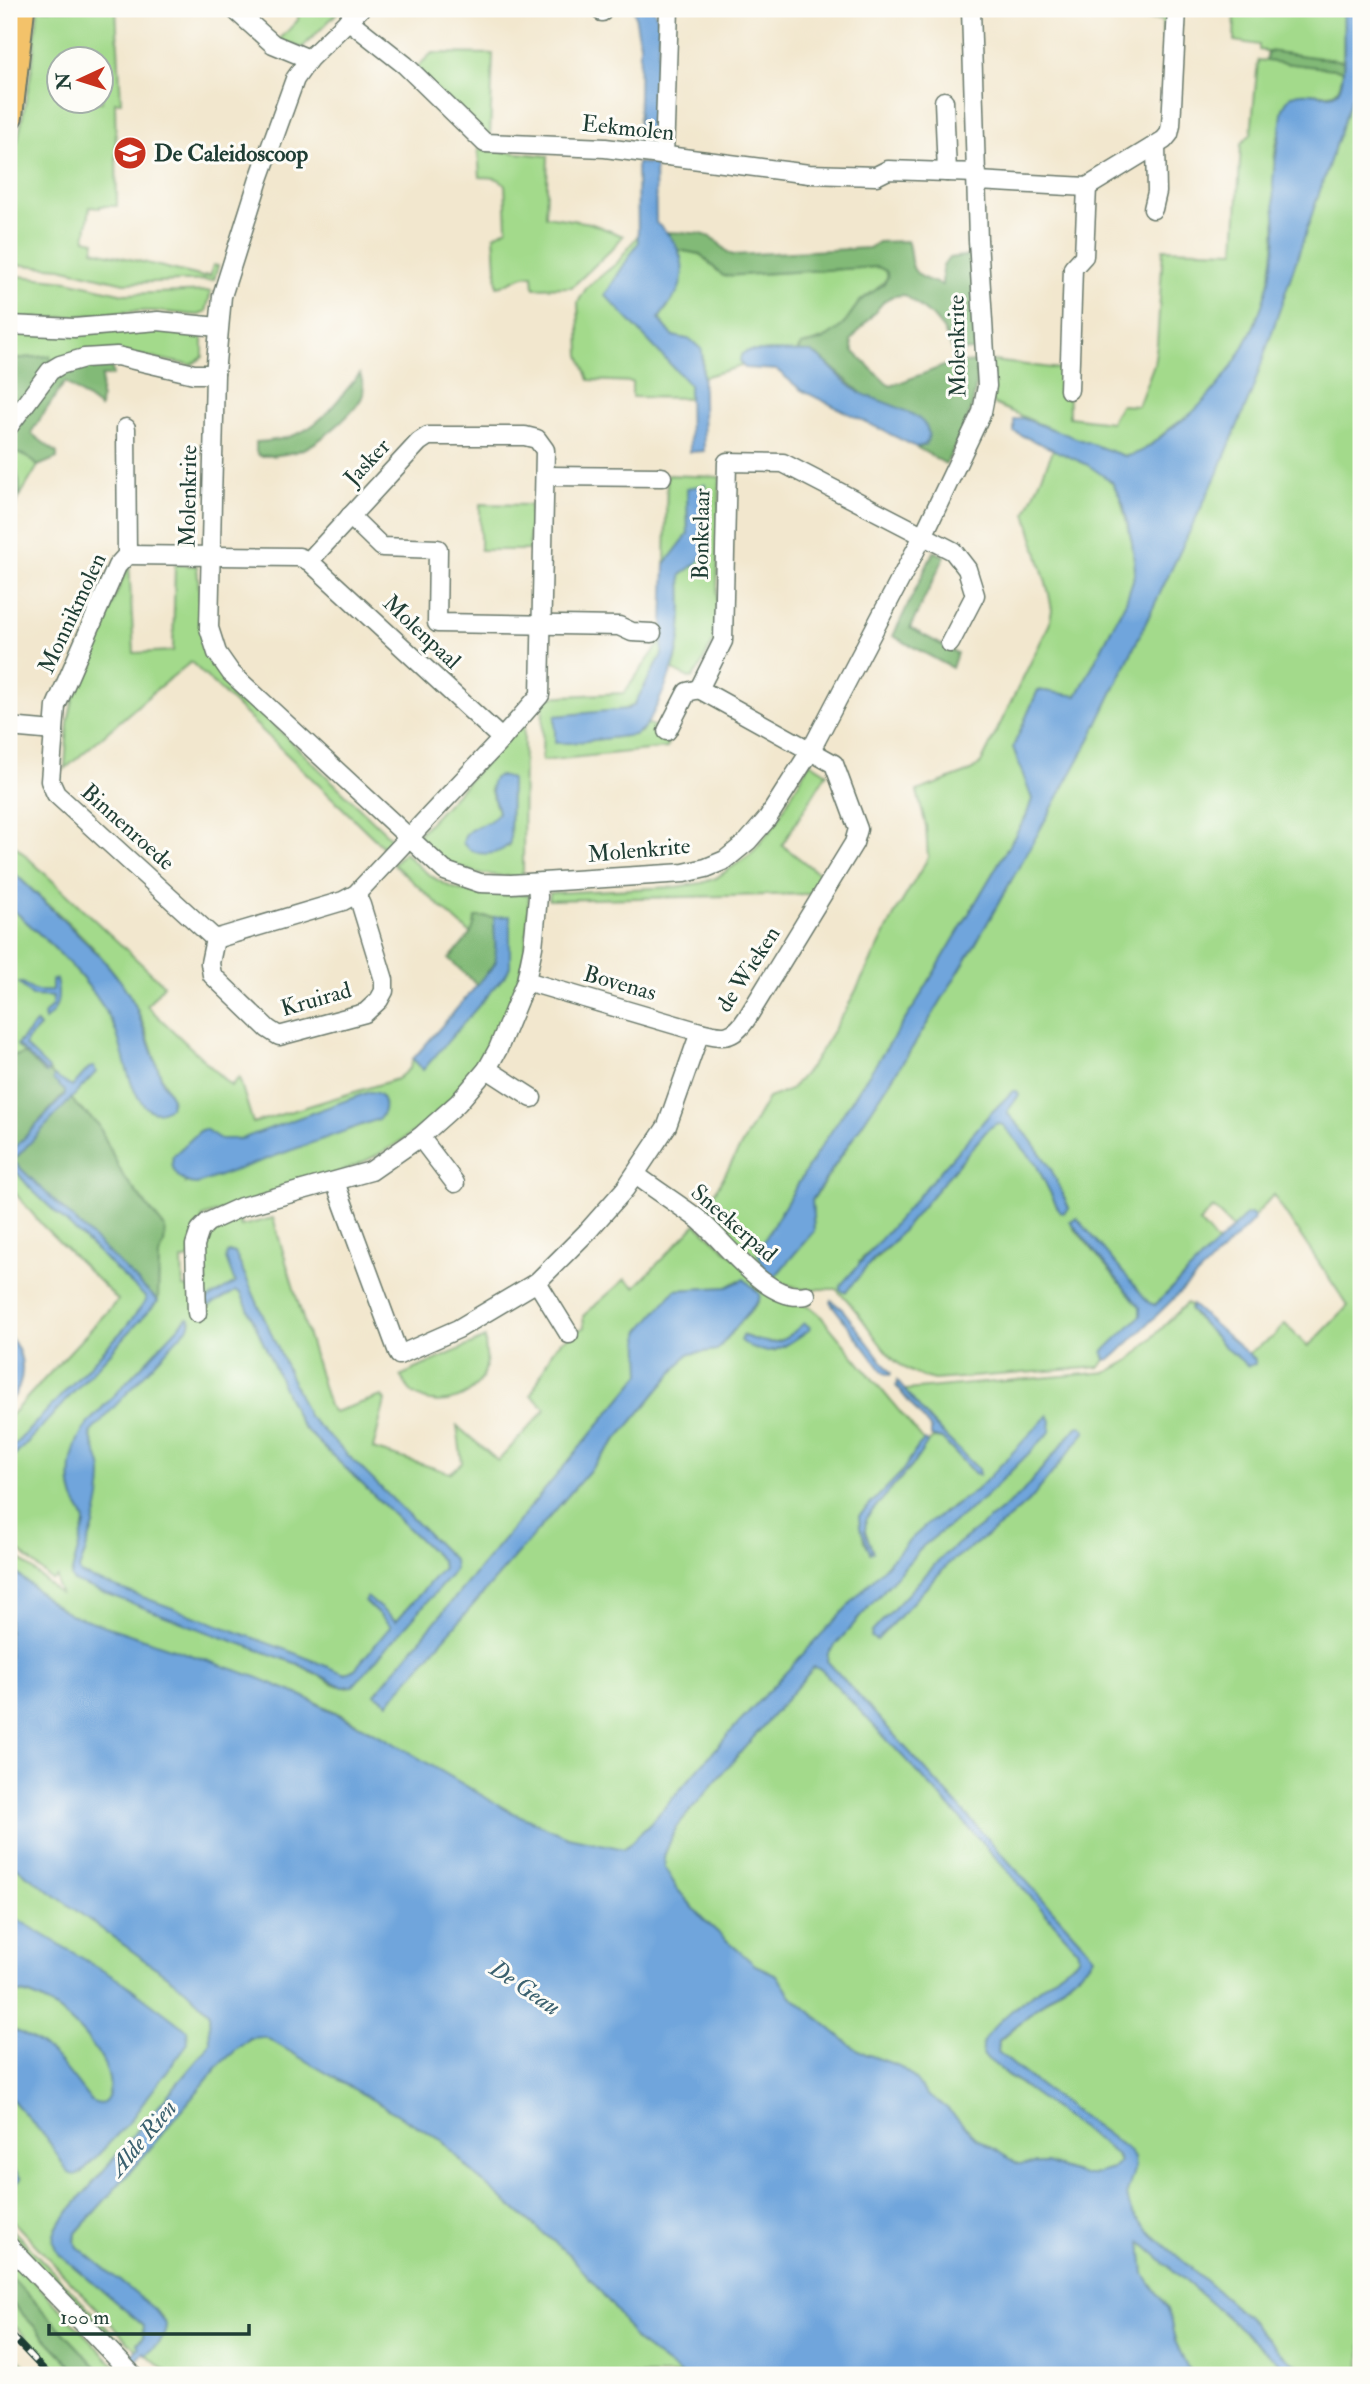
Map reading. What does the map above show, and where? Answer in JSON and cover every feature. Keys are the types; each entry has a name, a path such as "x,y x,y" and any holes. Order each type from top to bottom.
{"highway":[{"path":"9,116 21,9"}],"street":[{"path":"234,9 273,44 309,59"},
{"path":"664,156 669,9"},
{"name":"Molenkrite","path":"354,14 309,59 288,93 226,283 218,327 215,374 209,628 217,653 231,673 445,871 480,883 537,883 684,873 725,860 748,841 767,819 811,750 923,536 982,412 987,386 978,240 971,9"},
{"path":"1069,390 1073,268 1084,256 1087,187 1170,134 1177,9"},
{"name":"Eekmolen","path":"354,14 485,143 605,148 809,174 876,176 888,170 1087,187"},
{"path":"944,102 947,173"},
{"path":"1153,209 1157,192 1156,145"},
{"path":"9,325 74,328 158,321 218,327"},
{"path":"9,426 50,371 84,358 117,356 194,374 215,374"},
{"name":"Monnikmolen","path":"54,731 56,706 117,566 127,555 126,428"},
{"name":"Jasker","path":"309,561 419,442 428,436 512,436 537,439 545,450 540,695 409,839"},
{"name":"Bonkelaar","path":"699,689 723,641 727,462 783,463 923,536"},
{"path":"545,476 662,477"},
{"path":"351,516 382,547 438,549 437,623 619,626 632,632 652,633"},
{"path":"923,536 953,551 967,569 975,595 950,643"},
{"name":"Monnikmolen","path":"127,555 212,555"},
{"path":"212,555 299,557 309,561"},
{"name":"Molenpaal","path":"309,561 502,739"},
{"path":"667,731 687,692 699,689 811,750"},
{"path":"9,727 54,731"},
{"name":"Binnenroede","path":"54,731 50,781 55,794 215,939"},
{"name":"de Wieken","path":"335,1182 399,1355 458,1328 537,1282 587,1232 636,1175 667,1126 700,1032 719,1037 729,1036 740,1030 855,843 858,829 834,764 811,750"},
{"path":"215,939 343,901 356,894 409,839"},
{"path":"197,1313 195,1245 197,1237 208,1222 240,1207 371,1171 420,1137 458,1103 486,1069 498,1049 526,981 533,947 537,883"},
{"name":"Kruirad","path":"215,939 210,963 212,975 268,1029 279,1036 365,1013 379,1000 384,991 384,980 356,894"},
{"name":"Bovenas","path":"526,981 700,1032"},
{"path":"486,1069 532,1098"},
{"path":"420,1137 455,1183"},
{"name":"Sneekerpad","path":"636,1175 699,1220 764,1282 792,1296 806,1294"},
{"path":"537,1282 569,1334"},
{"path":"9,2246 128,2370"}],"green space":[{"path":"38,9 116,9 121,102 116,102 116,46 46,46 46,116 115,116 117,206 90,207 85,239 95,241 93,250 204,277 210,276 213,265 218,266 214,280 124,283 61,268 9,264 9,184 32,69"},
{"path":"300,9 341,9 302,48 279,40 298,20"},
{"path":"1130,9 1173,9 1173,36 1162,36 1162,20 1129,19"},
{"path":"1235,9 1344,9 1343,61 1259,50 1259,45 1234,41"},
{"path":"1268,51 1343,61 1343,70 1266,61"},
{"path":"432,53 493,54 490,135 481,135 415,69"},
{"path":"1258,60 1343,70 1337,90 1330,94 1310,93 1289,115 1280,130 1275,155 1275,231 1269,281 1253,329 1228,373 1195,411 1138,453 1124,456 1060,433 992,403 992,361 1068,370 1069,417 1111,422 1120,405 1138,406 1154,364 1163,249 1235,251 1241,144 1251,134"},
{"path":"1361,69 1361,2375 1310,2375 1281,2353 1247,2317 1146,2229 1132,2213 1126,2196 1129,2184 1128,2150 998,2052 999,2041 1090,1963 1094,1956 827,1661 828,1653 923,1546 984,1498 978,1489 943,1512 743,1718 650,1824 624,1849 579,1841 536,1824 359,1724 300,1695 70,1614 49,1601 9,1567 9,1549 61,1595 57,1577 52,1580 49,1578 9,1541 9,1462 158,1301 159,1256 164,1244 165,1229 123,1176 98,1124 71,1098 96,1072 89,1068 72,1087 54,1076 25,1046 26,1041 40,1027 37,1023 18,1043 18,1047 25,1054 9,1057 9,906 66,960 102,1005 117,1033 135,1087 146,1107 172,1098 139,1014 122,983 93,948 9,868 9,840 164,985 147,1006 231,1086 239,1077 253,1123 397,1079 410,1068 413,1059 423,1069 507,973 510,966 510,917 475,917 475,927 471,934 393,864 404,852 433,877 461,890 492,894 529,894 525,954 514,994 485,1054 445,1105 394,1146 346,1170 203,1217 189,1258 182,1260 183,1287 206,1289 206,1255 199,1254 204,1232 236,1213 241,1226 273,1218 329,1406 334,1412 382,1396 385,1401 373,1449 450,1473 462,1463 457,1426 498,1461 546,1409 531,1395 553,1350 560,1342 584,1327 583,1316 625,1279 635,1287 696,1224 778,1295 809,1306 819,1314 924,1441 901,1473 859,1516 864,1541 873,1552 865,1531 866,1518 933,1438 942,1439 975,1474 978,1469 931,1422 904,1390 1108,1372 1130,1360 1187,1303 1190,1311 1225,1347 1255,1361 1247,1354 1273,1337 1285,1324 1308,1347 1348,1306 1273,1195 1254,1217 1246,1215 1233,1228 1213,1208 1199,1222 1218,1243 1155,1305 1149,1303 1071,1224 1140,1307 1140,1316 1103,1355 1105,1360 1100,1367 934,1380 918,1376 895,1361 836,1289 801,1289 772,1280 814,1231 812,1201 914,1045 976,943 1090,739 1219,470 1252,391","holes":["1013,1091 1019,1095 1008,1114 1050,1167 1069,1208 1060,1212 1035,1162 1003,1124 997,1123 988,1129 891,1244 860,1273 859,1262 891,1230 989,1115","201,1130 220,1139 241,1139 186,1183 196,1135","227,1253 235,1253 308,1416 454,1560 450,1576 348,1688 336,1685 298,1664 71,1576 85,1524 83,1514 74,1499 71,1479 72,1459 83,1430 187,1318 191,1321 190,1325 90,1432 102,1474 94,1525 79,1569 80,1574 344,1674 355,1669 392,1626 367,1598 396,1621 443,1568 442,1561 304,1428 241,1293 236,1291 209,1306 235,1283","739,1280 759,1301 717,1350 688,1354 388,1703 375,1694 641,1374 675,1290 727,1287","791,1334 790,1342 774,1351 755,1349 745,1336 763,1342 780,1341","1077,1427 1086,1431 1032,1498 999,1527 949,1563 877,1640 874,1639 872,1632 943,1556 1020,1495"]},
{"path":"478,149 548,156 546,216 590,223 623,236 572,287 534,288 533,275 522,276 497,286 494,236 507,228 505,185 497,179 480,177"},
{"path":"667,232 707,236 733,255 869,248 878,242 907,241 912,265 917,273 942,285 943,266 949,258 972,255 976,350 953,351 943,329 933,317 905,295 885,300 851,340 853,351 891,386 949,364 976,362 973,404 946,464 916,447 922,446 819,356 811,352 797,352 801,345 820,341 843,325 860,301 884,284 888,276 886,271 878,267 723,276 700,254 678,250"},
{"path":"638,235 638,243 606,295 689,384 689,398 632,397 632,382 589,380 580,355 578,302 587,287 617,263"},
{"path":"678,250 700,254 724,276 878,267 886,271 888,276 880,286 860,301 845,322 831,335 801,345 797,352 750,351 740,363 742,366 703,377 703,356 691,340 673,336 659,318 673,300 681,258"},
{"path":"9,275 68,281 124,294 211,291 206,312 199,315 150,311 27,318 9,316"},
{"path":"139,328 191,330 191,334 200,336 203,340 203,357 191,365 110,350 51,369 50,356 9,359 9,333 54,335"},
{"path":"50,356 51,369 19,406 9,395 9,359"},
{"path":"111,360 113,376 102,376 100,408 65,382 32,431 32,434 57,453 57,458 38,466 25,456 9,452 11,437 61,372"},
{"path":"360,374 363,395 353,410 327,434 310,446 292,453 260,456 256,452 256,442 292,436 317,422"},
{"path":"1054,448 1097,470 1118,489 1132,542 1135,569 1126,601 1077,696 1038,690 1013,747 1032,799 1026,817 915,1005 813,1159 762,1244 758,1253 764,1268 759,1272 702,1215 768,1098 790,1090 812,1065 847,1008 896,912 928,858 926,826 917,791 971,771 981,763 1049,625 1052,610 1049,594 1026,513"},
{"path":"9,452 25,456 38,466 20,496 17,471 9,467"},
{"path":"9,467 14,467 20,488 9,521"},
{"path":"667,475 720,477 716,636 699,669 689,678 673,670 681,635 681,575 697,563 687,488 688,534 665,564"},
{"path":"480,504 530,505 529,550 480,550"},
{"path":"934,551 945,556 910,628 957,653 952,668 893,636"},
{"path":"129,563 134,653 173,651 175,564 197,566 202,625 234,687 391,838 383,847 191,662 65,769 68,722 73,699"},
{"path":"663,639 662,655 634,705 555,742 570,743 634,735 641,732 647,723 669,734 667,748 542,761 543,697 624,693"},
{"path":"524,721 523,877 477,873 454,865 416,837","holes":["500,776 511,779 510,842 508,847 478,826 490,823 498,812 490,789"]},
{"path":"810,762 827,773 782,845 822,876 811,894 549,900 550,893 675,887 716,878 751,854 774,826"},
{"path":"475,917 494,917 496,961 477,985 449,959 470,935"},
{"path":"25,1054 45,1073 49,1071 66,1092 9,1154 9,1057"},
{"path":"71,1098 98,1124 123,1176 165,1228 164,1244 159,1256 158,1301 13,1161"},
{"path":"9,1163 31,1189 146,1297 147,1301 9,1451 9,1417 118,1300 42,1225 9,1186"},
{"path":"485,1338 486,1366 482,1377 476,1386 457,1398 435,1402 424,1399 414,1394 400,1376"},
{"path":"814,1667 822,1670 965,1823 1077,1949 1079,1956 1076,1961 1011,2011 989,2034 982,2046 984,2056 1117,2155 1120,2162 1113,2169 1082,2175 1047,2163 1018,2164 976,2138 899,2066 850,2045 790,1995 777,1975 755,1965 724,1938 678,1890 665,1868 664,1856 676,1827"},
{"path":"9,1862 185,1989 209,2012 210,2042 205,2051 56,2227 60,2255 144,2326 143,2337 137,2343 139,2346 136,2350 9,2217 9,2191 21,2179 9,2163"},
{"path":"258,2036 265,2037 441,2140 479,2179 572,2257 620,2315 635,2340 682,2375 171,2375 146,2354 160,2342 162,2317 78,2247 75,2242 76,2233 212,2071 228,2055"},
{"path":"9,2226 132,2354 127,2361 9,2238"},
{"path":"1140,2241 1293,2375 1191,2375 1175,2341 1168,2309 1144,2274"},
{"path":"9,2256 119,2370 115,2375 104,2375 9,2275"},
{"path":"9,2275 104,2375 81,2375 9,2300"},
{"path":"9,2300 81,2375 62,2375 9,2320"},
{"path":"9,2349 34,2375 9,2375"}],"water":[{"path":"634,9 654,9 659,22 656,148 638,148 640,44"},
{"path":"1344,9 1361,9 1361,69 1252,391 1219,470 1090,739 976,943 914,1045 812,1200 814,1231 772,1280 758,1253 762,1244 813,1159 915,1005 1026,817 1032,799 1013,747 1038,690 1077,696 1126,601 1133,580 1135,569 1132,542 1123,503 1112,482 1088,465 1014,432 1014,420 1022,418 1124,456 1138,453 1150,446 1192,413 1211,393 1241,352 1262,306 1269,282 1276,232 1273,178 1284,106 1289,98 1296,94 1331,95 1337,92 1344,66"},
{"path":"637,163 655,164 656,223 674,243 681,259 680,286 659,319 673,336 691,340 702,350 704,451 690,452 689,384 605,295 638,243"},
{"path":"811,352 857,391 917,417 929,434 925,445 916,447 801,390 777,370 745,368 740,363 740,358 743,353"},
{"path":"705,485 706,550 697,563 681,575 682,611 677,653 667,683 649,720 643,729 634,735 555,743 555,716 628,709 634,705 662,655 665,564 688,534 687,488"},
{"path":"500,776 511,779 510,842 494,853 473,851 463,843 465,836 473,828 490,821 498,812 491,786 494,778"},
{"path":"9,868 101,957 122,983 135,1005 163,1083 172,1098 170,1107 155,1112 146,1107 129,1078 116,1032 102,1005 66,960 9,906"},
{"path":"510,916 510,966 507,973 423,1070 413,1059 493,967 496,961 494,917"},
{"path":"56,979 57,1002 53,1012 45,1020 44,1015 52,1006 53,997 32,996 19,983 36,991 52,991 52,980"},
{"path":"36,1023 40,1027 26,1041 25,1046 49,1069 47,1073 17,1045"},
{"path":"94,1067 96,1072 13,1161 158,1301 9,1462 9,1451 124,1329 146,1301 145,1297 31,1189 9,1163 9,1154 65,1095 65,1091 53,1080 54,1076 72,1087 89,1068"},
{"path":"1013,1091 1017,1091 1019,1095 1008,1114 1050,1167 1069,1208 1063,1213 1060,1212 1035,1162 1003,1125 997,1123 988,1129 891,1244 875,1257 846,1292 840,1289 989,1115"},
{"path":"369,1092 379,1094 384,1101 384,1110 379,1119 197,1184 186,1182 178,1176 173,1167 173,1156 201,1130 205,1129 220,1139 241,1139"},
{"path":"1251,1214 1253,1221 1118,1353 1110,1360 1105,1360 1103,1352 1140,1316 1140,1307 1070,1221 1077,1218 1149,1303 1155,1305 1246,1215"},
{"path":"227,1253 235,1253 308,1416 454,1560 455,1569 450,1576 353,1686 343,1687 298,1664 73,1581 71,1576 85,1524 83,1514 74,1499 71,1479 72,1459 78,1439 89,1422 187,1318 190,1319 190,1325 90,1433 102,1469 101,1486 95,1522 79,1569 80,1574 345,1674 355,1669 391,1626 365,1601 367,1597 396,1621 443,1568 442,1561 304,1428 241,1293 236,1291 209,1306 205,1304 206,1300 235,1283 226,1259"},
{"path":"744,1279 760,1294 759,1300 717,1350 688,1354 388,1703 375,1694 641,1374 639,1332 675,1290 727,1287"},
{"path":"831,1300 843,1310 890,1375 884,1373"},
{"path":"1192,1305 1255,1360 1255,1364 1248,1366 1225,1347 1190,1310"},
{"path":"804,1323 810,1327 809,1330 776,1349 760,1350 741,1341 743,1336 763,1342 776,1342 788,1337"},
{"path":"9,1336 19,1352 22,1370 19,1387 9,1403"},
{"path":"897,1381 931,1422 978,1469 979,1475 942,1439 931,1436 931,1429 896,1386"},
{"path":"1048,1415 1051,1421 1050,1432 984,1498 923,1546 828,1653 827,1661 1094,1956 1090,1963 999,2040 998,2052 1128,2150 1134,2158 1135,2167 1126,2196 1132,2213 1153,2235 1247,2317 1281,2353 1310,2375 1293,2375 1141,2242 1144,2274 1168,2309 1175,2341 1191,2375 682,2375 635,2340 620,2315 572,2257 479,2179 441,2140 265,2037 250,2038 220,2064 76,2233 75,2242 78,2247 154,2309 166,2324 163,2338 157,2345 146,2354 144,2352 125,2375 115,2375 139,2347 137,2344 143,2337 144,2326 60,2255 54,2245 54,2235 65,2216 205,2051 210,2042 209,2012 185,1989 9,1862 9,1567 49,1601 70,1614 256,1677 302,1696 388,1740 507,1810 568,1837 624,1849 911,1539 978,1489","holes":["814,1667 822,1670 965,1823 1077,1949 1079,1956 1076,1961 996,2025 987,2036 982,2049 984,2056 1000,2069 1117,2155 1120,2162 1113,2169 1082,2175 1047,2163 1018,2164 976,2138 947,2108 927,2095 912,2076 899,2066 850,2045 790,1995 777,1975 755,1965 702,1918 678,1890 665,1868 664,1856 676,1827"]},
{"path":"1081,1426 1086,1431 1032,1498 999,1527 949,1563 877,1640 871,1637 872,1632 943,1556 1020,1495 1077,1427"},
{"path":"925,1440 928,1442 914,1463 866,1518 865,1531 873,1552 870,1553 860,1527 859,1516 901,1473"},
{"path":"9,1919 17,1919 127,1985 187,2030 188,2043 129,2122 81,2173 74,2175 68,2173 48,2140 9,2096 9,2028 36,2041 55,2057 90,2100 97,2103 106,2101 109,2077 92,2045 67,2018 38,1999 9,1993"},
{"path":"9,2163 21,2179 9,2191"}],"railway":[{"path":"9,2333 49,2375"}],"place":[{"name":"De Caleidoscoop","path":"130,153"}],"water label":[{"name":"De Geau","path":"525,1988"},
{"name":"Alde Rien","path":"143,2138"}]}
